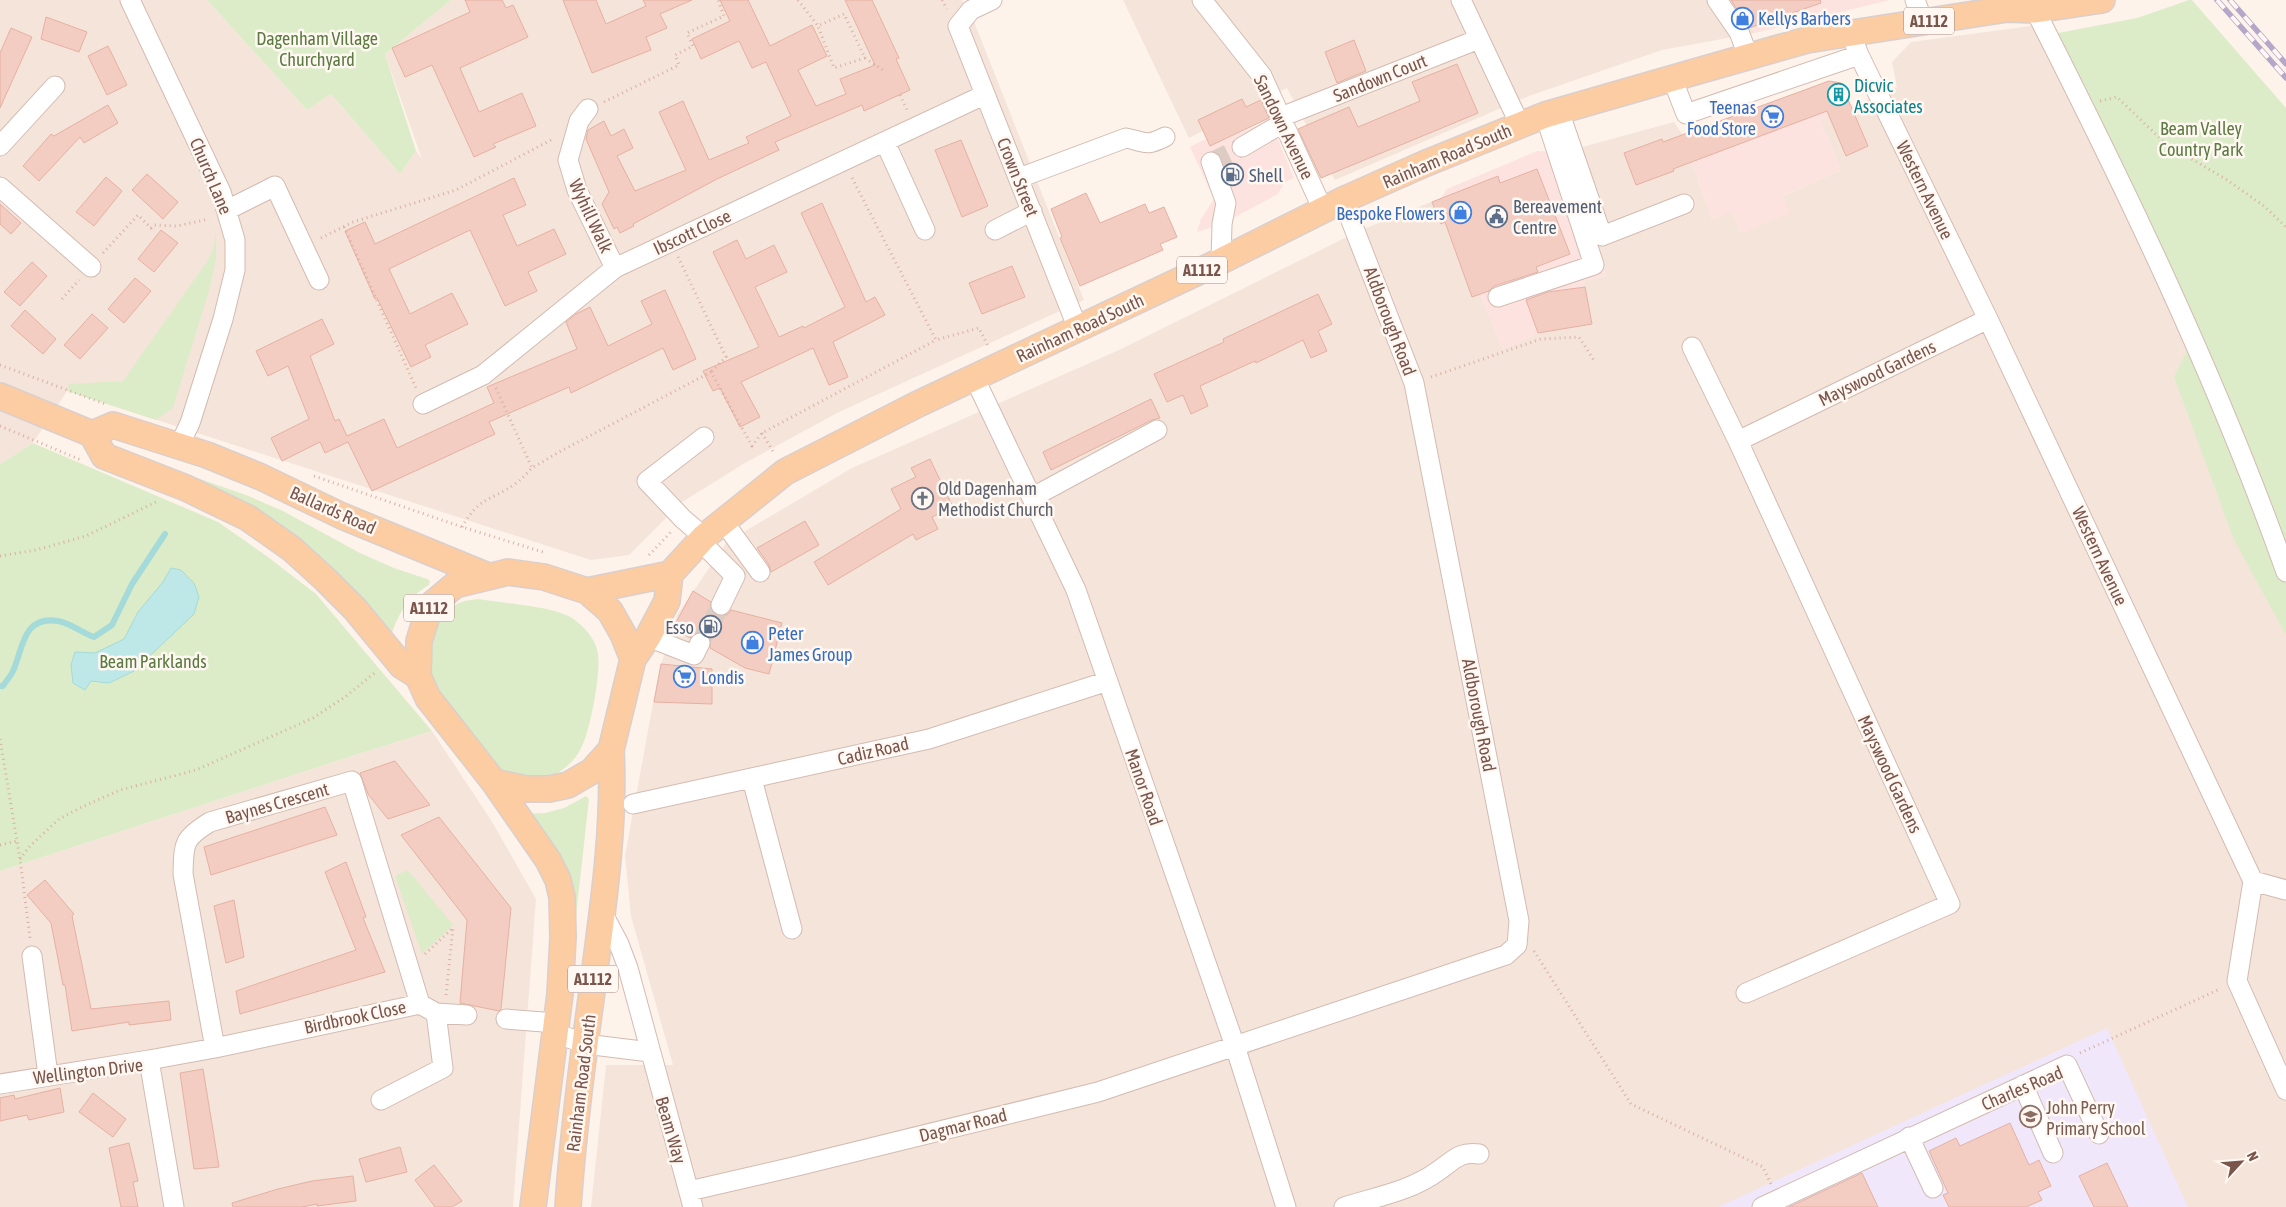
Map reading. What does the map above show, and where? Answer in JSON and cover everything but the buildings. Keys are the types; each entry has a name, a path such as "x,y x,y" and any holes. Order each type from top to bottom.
{"main road":[{"name":"Rainham Road South","path":"670,574 702,539 785,472 974,377 1221,262 1333,205 1424,164 1520,125 1552,113 1672,78 1749,58 1807,40 1850,32 1919,11 2035,10 2102,0"},
{"path":"0,396 92,434 104,456 248,518 292,550 326,580 355,609 402,666 418,676"},
{"name":"Ballards Road","path":"92,434 113,425 206,455 342,516 488,576"},
{"path":"179,446 186,463 187,473 205,498"},
{"name":"A1112","path":"587,591 670,574 667,601 633,659 611,750 592,771 568,785 549,790 494,782 444,721 428,698 418,676 419,641 430,606 455,585 508,572 544,577 587,591 610,611 623,634 633,659"},
{"name":"Rainham Road South","path":"568,1207 572,1148 602,912 612,792 611,750"},
{"name":"Rainham Road South","path":"494,782 548,860 558,880 562,897 563,937 556,1028 533,1207"}],"street":[{"name":"Church Lane","path":"130,0 221,192 235,240 235,270 223,319 190,423 179,446"},
{"name":"Crown Street","path":"992,0 971,10 958,26 1078,329"},
{"name":"Sandown Avenue","path":"1202,0 1262,76 1282,120 1333,205"},
{"path":"1460,0 1520,125"},
{"path":"1718,0 1739,32 1749,58"},
{"path":"2035,10 2085,108 2201,354 2263,506 2286,572"},
{"name":"Western Avenue","path":"1850,32 1988,319 2253,881"},
{"name":"Sandown Court","path":"1242,147 1282,120 1479,39"},
{"path":"1672,78 1686,114 1860,55"},
{"path":"0,146 55,86"},
{"name":"Ibscott Close","path":"423,404 483,375 615,268 984,95"},
{"name":"Wyhill Walk","path":"588,109 579,120 568,160 577,190 615,268"},
{"path":"1552,113 1602,236 1684,204"},
{"path":"1498,297 1594,265 1552,113"},
{"path":"1019,178 1126,138 1142,144 1152,143 1165,137"},
{"path":"885,142 925,230"},
{"path":"1211,162 1226,202 1221,262"},
{"path":"227,210 275,186 319,280"},
{"path":"0,187 90,267"},
{"name":"Aldborough Road","path":"1333,205 1414,384 1519,921 1517,945"},
{"path":"995,230 1032,211"},
{"name":"Mayswood Gardens","path":"1738,441 1988,319"},
{"name":"Mayswood Gardens","path":"1692,347 1738,441 1950,904 1746,994"},
{"name":"Manor Road","path":"974,377 1076,590 1234,1046 1286,1207"},
{"path":"1033,497 1156,430"},
{"path":"704,437 647,481 735,576 721,605"},
{"path":"723,521 760,572"},
{"path":"648,636 694,655 700,643"},
{"name":"Cadiz Road","path":"633,804 929,739 1108,681"},
{"path":"752,779 792,929"},
{"name":"Baynes Crescent","path":"215,1048 183,874 184,844 195,831 210,822 352,781 433,1007"},
{"path":"2286,890 2253,881 2237,981 2286,1090"},
{"name":"Beam Way","path":"602,912 620,944 628,968 646,1028 650,1052 691,1199"},
{"path":"1234,1046 1506,955 1517,945"},
{"path":"32,956 48,1075"},
{"path":"381,1100 443,1068 433,1007"},
{"name":"Birdbrook Close","path":"149,1060 433,1007 467,1015"},
{"path":"506,1019 556,1028 585,1044 650,1052"},
{"name":"Dagmar Road","path":"691,1199 793,1167 1098,1092 1234,1046"},
{"name":"Wellington Drive","path":"0,1084 149,1060 174,1207"},
{"name":"Charles Road","path":"1762,1207 2067,1065 2098,1134"},
{"path":"2023,1085 2054,1153"},
{"path":"1910,1137 1933,1188"},
{"path":"1344,1207 1418,1184 1452,1160 1468,1152 1479,1154"}],"path":[{"path":"588,109 679,66 675,55 693,46 687,33 724,16 718,0"},
{"path":"798,0 818,26 834,68 865,58"},
{"path":"818,26 844,14 865,58 886,72"},
{"path":"2085,108 2103,99 2117,97 2165,143 2256,201 2286,227"},
{"path":"304,246 352,222 456,190 555,138 573,144"},
{"path":"843,160 936,340"},
{"path":"62,299 138,215 151,228 154,226 177,226 210,219"},
{"path":"344,227 423,404"},
{"path":"462,527 471,512 483,501 515,484 532,468 558,452 711,372 726,357 671,242"},
{"path":"711,372 752,446 762,432 936,340 979,328 998,367"},
{"path":"1414,384 1541,339 1580,337 1596,362"},
{"path":"0,365 110,406"},
{"path":"483,375 498,389 532,468"},
{"path":"0,426 83,461"},
{"path":"307,473 462,527 554,555"},
{"path":"0,556 36,550 86,536 158,502 160,498"},
{"path":"643,561 683,519"},
{"path":"20,859 30,846 49,828 60,819 82,807 120,790 196,770 314,718 345,697 382,666"},
{"path":"0,739 20,859 32,956"},
{"path":"0,845 17,841"},
{"path":"419,960 453,928 433,1007"},
{"path":"1517,945 1536,952 1632,1104 1763,1167 1775,1193"},
{"path":"2074,1056 2237,981"}],"shaded area":[{"path":"0,0 207,0 307,110 331,94 400,174 416,151 422,159 385,54 451,0 962,0 971,14 1084,300 839,412 745,463 682,502 629,555 591,560 67,391 33,443 0,464"},
{"path":"1123,0 1732,0 1755,33 1662,50 1529,96 1335,180 1287,88 1189,138"},
{"path":"1719,0 1890,0 1755,33 1751,27 1742,30"},
{"path":"2038,25 2286,531 2286,1207 591,1207 606,1065 673,1065 631,916 625,856 659,671 677,615 727,542 852,468 1119,350 1361,230 1441,198 1503,349 1538,333 1592,324 1583,281 1606,276 1564,152 1674,122 1682,134 1712,219 1732,211 1742,233 1783,196 1841,170 1820,120 1897,87 1892,62 1911,42"},
{"path":"1829,81 1841,83 1851,107 1820,120 1841,170 1783,196 1790,213 1742,233 1732,211 1712,219 1682,134"},
{"path":"1270,120 1294,178 1285,182 1278,194 1222,224 1197,232 1201,219 1214,199 1190,147 1206,139 1210,146"},
{"path":"1537,151 1564,152 1606,276 1583,281 1592,324 1538,333 1503,349 1441,198 1447,189"},
{"path":"432,731 491,820 536,899 513,1207 0,1207 0,871"},
{"name":"John Perry Primary School","path":"2107,1028 2188,1207 1718,1207"}],"green space":[{"name":"Dagenham Village Churchyard","path":"207,0 451,0 385,54 416,151 400,174 331,94 307,110"},
{"name":"Beam Valley Country Park","path":"2192,0 2286,108 2286,635 2234,540 2174,377 2191,343 2204,339 2058,33 2137,18"},
{"path":"216,231 216,258 210,287 173,408 156,420 67,391 69,384 123,381 208,260 213,250"},
{"name":"Beam Parklands","path":"33,443 218,522 268,557 316,594 432,731 0,871 0,464"},
{"path":"180,472 246,495 283,511 360,553 394,568 427,579 430,581 429,585 414,596 403,610 398,618 389,644 334,589 179,475"},
{"path":"478,599 540,608 564,614 572,618 589,633 597,648 598,675 594,703 584,742 576,756 567,766 549,777 503,776 428,692 421,645 436,617 448,608 464,601"},
{"path":"586,796 589,799 566,1006 565,911 522,814 545,813 564,808"},
{"path":"408,870 453,925 422,954 395,876"}],"water":[{"path":"171,568 181,570 194,583 199,597 194,614 134,671 109,683 91,681 85,690 73,683 71,665 75,652 95,653 124,639 138,612 163,582"}],"waterway":[{"path":"0,686 3,686 11,675 25,637 30,629 37,624 46,621 58,621 94,637 112,625 132,584 165,534"}],"tunnel":[{"path":"1211,162 1242,147"},
{"path":"700,643 721,605"}],"railway":[{"path":"2217,0 2286,78"},
{"path":"2230,0 2286,64"}],"place":[{"name":"Kellys Barbers","path":"1742,18"},
{"name":"Dicvic Associates","path":"1838,95"},
{"name":"Teenas Food Store","path":"1772,117"},
{"name":"Shell","path":"1233,175"},
{"name":"Bespoke Flowers","path":"1461,213"},
{"name":"Bereavement Centre","path":"1497,216"},
{"name":"Old Dagenham Methodist Church","path":"922,498"},
{"name":"Esso","path":"710,627"},
{"name":"Peter James Group","path":"752,643"},
{"name":"Londis","path":"685,677"},
{"name":"John Perry Primary School","path":"2030,1117"}]}
